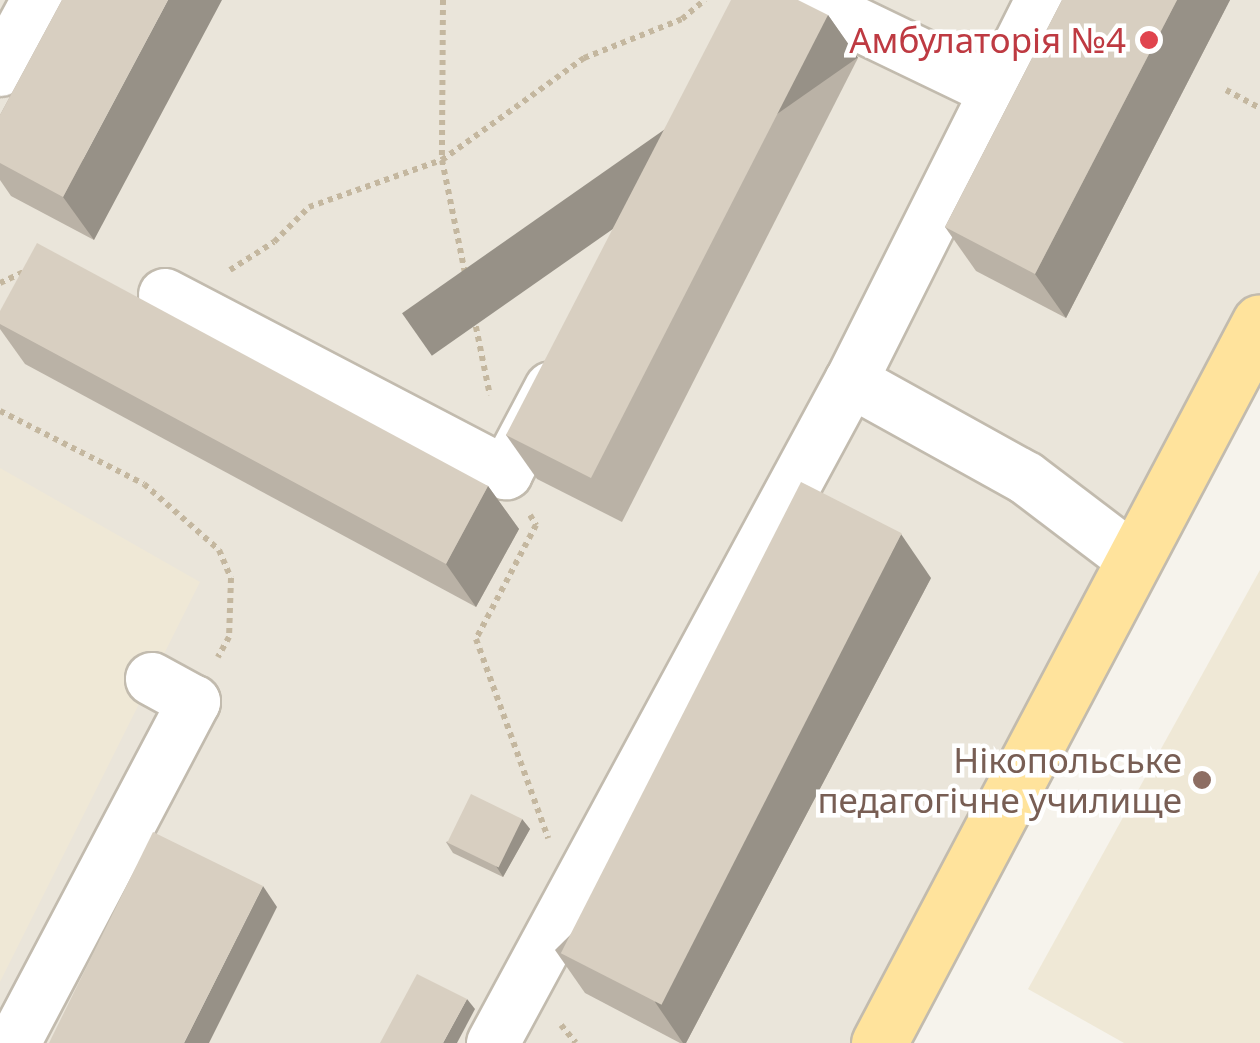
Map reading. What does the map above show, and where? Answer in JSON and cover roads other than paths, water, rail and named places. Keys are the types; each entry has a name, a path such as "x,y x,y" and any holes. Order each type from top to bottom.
{"main road":[{"path":"879,1043 1260,322"}],"lane":[{"path":"0,70 38,0"},
{"path":"807,0 996,92"},
{"path":"493,1043 851,381 1042,0"},
{"path":"165,295 506,473 570,351"},
{"path":"851,381 1026,478 1134,560"},
{"path":"14,1043 173,690"}],"place":[{"name":"Амбулаторія №4","path":"1149,40"},
{"name":"Нікопольське педагогічне училище","path":"1202,780"}]}
